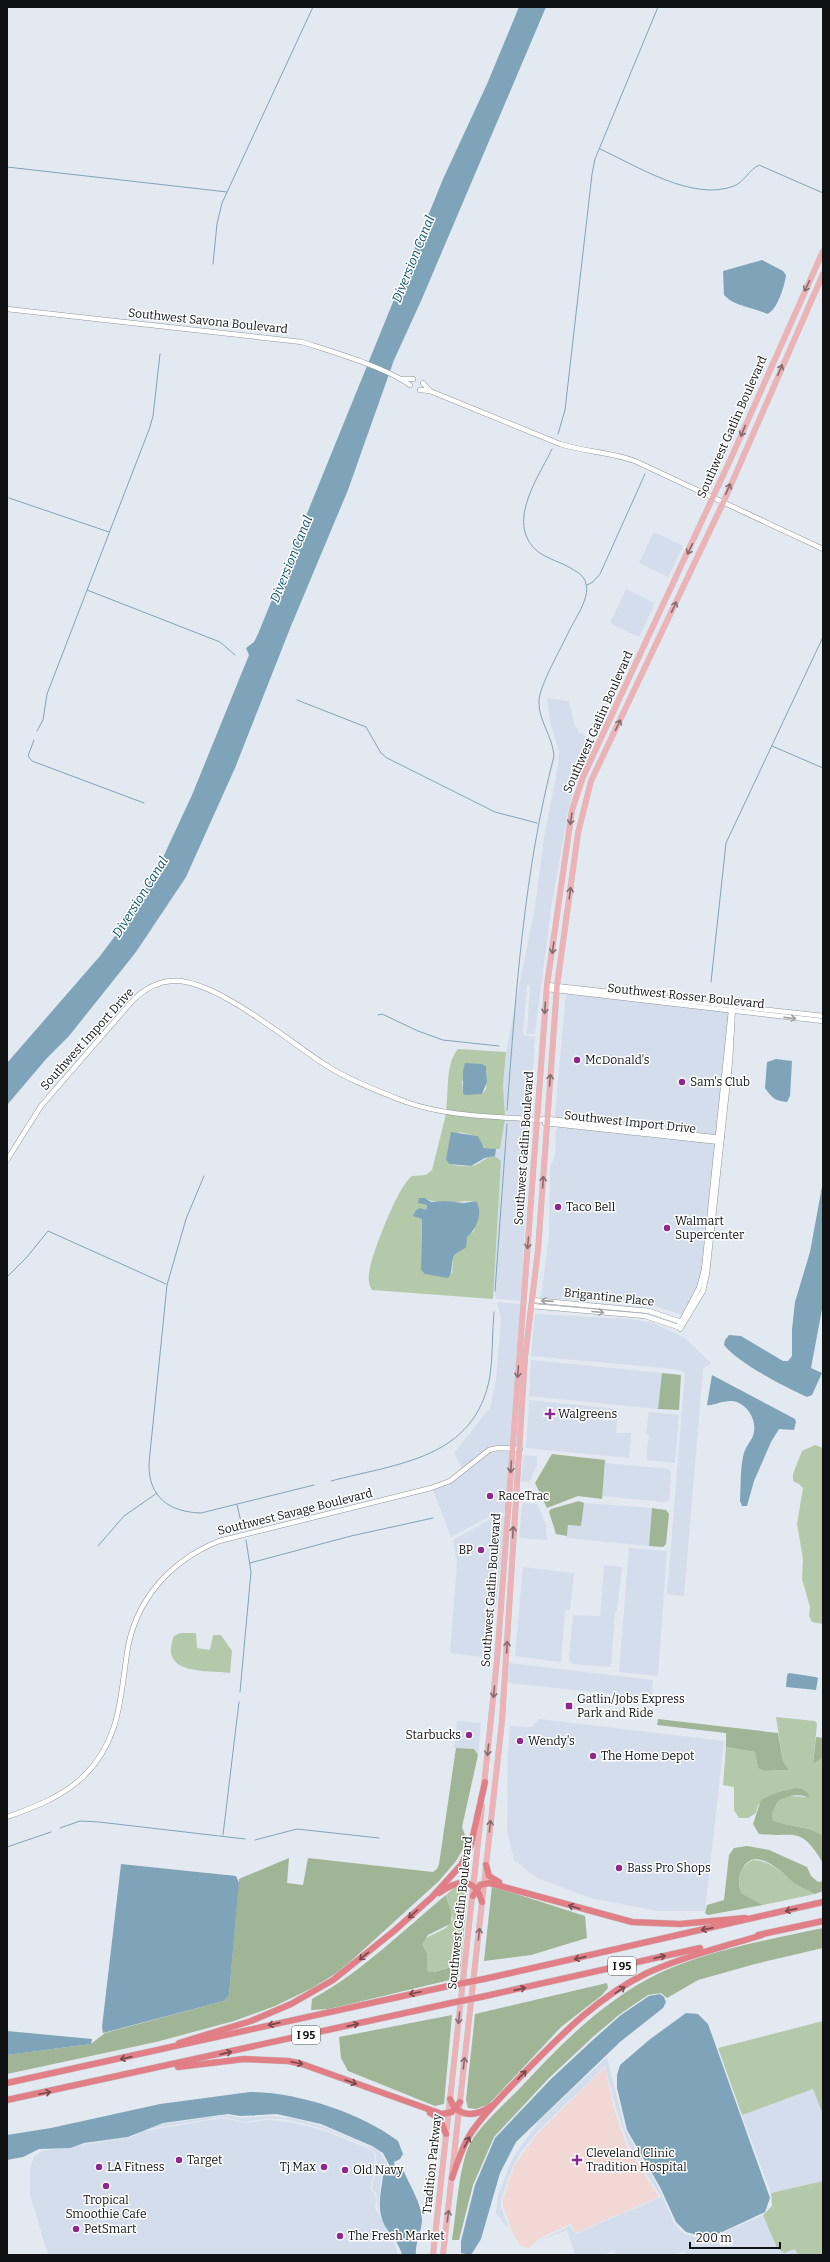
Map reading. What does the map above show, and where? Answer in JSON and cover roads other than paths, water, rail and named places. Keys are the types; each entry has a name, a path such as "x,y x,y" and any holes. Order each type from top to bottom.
{"highway":[{"path":"164,2049 186,2040 251,2021 313,1992 353,1966 432,1897 461,1865 473,1838 485,1782"},
{"path":"486,1865 491,1878 505,1885 589,1911 632,1922 680,1924 759,1917"},
{"path":"432,1897 453,1884 462,1883 476,1887 484,1883 505,1885"},
{"path":"473,1896 476,1887"},
{"path":"476,1887 482,1902"},
{"name":"I 95","path":"7,2083 484,1979 823,1902"},
{"name":"I 95","path":"7,2100 161,2068 823,1921"},
{"path":"452,2178 468,2138 495,2103 572,2024 630,1982 693,1954 762,1935"},
{"path":"161,2068 244,2059 288,2061 302,2064 420,2107 448,2114 457,2110 460,2102"},
{"path":"450,2099 457,2110 469,2114 481,2112 495,2103"},
{"path":"420,2107 440,2119 446,2134"}],"main road":[{"name":"Southwest Gatlin Boulevard","path":"476,1887 497,1660 547,987 571,817 577,794 593,756 714,497 823,251"},
{"name":"Southwest Gatlin Boulevard","path":"460,2102 502,1721 520,1449 531,1306 538,1250 556,988 578,833 586,798 601,760 723,503 823,274"},
{"name":"Southwest Gatlin Boulevard","path":"450,2099 473,1896"},
{"name":"Tradition Parkway","path":"433,2255 450,2099"},
{"name":"Tradition Parkway","path":"443,2255 452,2178 457,2110"}],"street":[{"name":"Southwest Savona Boulevard","path":"7,309 302,342 366,365 401,379 410,385"},
{"name":"Southwest Savona Boulevard","path":"401,379 413,379"},
{"path":"423,383 430,391"},
{"path":"420,390 430,391 560,444 582,451 610,454 635,461 823,549"},
{"name":"Southwest Import Drive","path":"7,1160 41,1106 134,999 148,988 171,981 194,984 230,1000 331,1068 406,1102 448,1113 538,1120 720,1140"},
{"name":"Southwest Rosser Boulevard","path":"547,987 823,1016"},
{"name":"Southwest Rosser Boulevard","path":"556,988 823,1022"},
{"path":"679,1328 703,1291 707,1273 734,1006"},
{"path":"679,1328 702,1281 720,1140"},
{"name":"Brigantine Place","path":"532,1300 649,1310 681,1322"},
{"name":"Brigantine Place","path":"531,1306 645,1316 679,1328"},
{"name":"Southwest Savage Boulevard","path":"7,1817 55,1798 84,1775 101,1755 111,1737 120,1710 127,1653 136,1619 152,1590 178,1564 193,1553 219,1541 431,1488 450,1480 489,1450 498,1448 520,1449"}],"water":[{"name":"Diversion Canal","path":"519,7 546,7 421,301 394,360 348,490 291,626 235,768 186,877 136,952 69,1036 47,1058 7,1105 7,1063 100,956 124,924 159,866 192,795 249,655 246,648 254,642 258,634 443,179 487,84"},
{"path":"762,260 783,271 786,275 777,303 771,312 767,314 733,302 724,295 723,271"},
{"path":"776,1059 792,1061 790,1096 787,1102 779,1101 774,1098 765,1088 767,1062"},
{"path":"465,1063 481,1064 486,1066 487,1082 482,1094 465,1095 463,1093 463,1071"},
{"path":"451,1132 478,1136 484,1148 496,1149 495,1156 485,1158 471,1166 449,1164 446,1160"},
{"path":"823,1181 823,1304 811,1368 822,1373 812,1395 807,1397 751,1367 724,1345 725,1340 729,1335 741,1336 783,1361 788,1361 792,1356 792,1329 795,1302 810,1252"},
{"path":"419,1198 425,1198 431,1202 445,1201 464,1203 476,1201 478,1205 479,1215 476,1226 467,1237 466,1247 454,1256 448,1278 425,1274 421,1270 422,1219 413,1216 416,1210 420,1208 426,1210 427,1205 418,1203"},
{"path":"712,1375 795,1419 796,1422 794,1430 779,1429 771,1442 754,1481 747,1506 742,1506 740,1501 741,1468 744,1453 753,1435 753,1419 749,1411 743,1405 734,1401 707,1405"},
{"path":"789,1673 818,1678 816,1690 786,1687 787,1675"},
{"path":"121,1864 236,1876 239,1883 229,1995 224,2001 103,2033 102,2027"},
{"path":"660,1994 664,1997 666,2002 663,2008 620,2042 516,2142 500,2173 481,2239 471,2255 461,2253 461,2241 475,2185 495,2138 551,2079 621,2015 649,1996"},
{"path":"686,2013 698,2014 708,2024 770,2198 765,2212 720,2233 705,2237 686,2232 676,2222 660,2187 627,2130 617,2088 617,2075 620,2065 649,2040"},
{"path":"7,2031 92,2039 91,2044 7,2055"},
{"path":"250,2092 288,2096 328,2106 366,2122 398,2141 403,2154 400,2159 394,2162 395,2168 400,2168 404,2172 416,2196 422,2215 416,2246 416,2255 402,2255 397,2243 382,2220 380,2201 383,2176 392,2170 383,2153 372,2146 321,2124 277,2114 240,2116 228,2114 163,2123 128,2137 84,2143 70,2148 39,2149 23,2157 7,2160 7,2135 51,2128 160,2104"}],"waterway":[{"path":"213,264 217,224 222,203 313,7"},
{"path":"558,434 565,410 595,159 658,7"},
{"path":"600,149 648,172 683,186 718,190 734,186 741,182 759,165 823,193"},
{"path":"7,167 227,192"},
{"path":"37,731 43,720 47,694 150,427 153,416 160,354"},
{"path":"507,1110 518,976 528,887 535,843 554,756 551,742 539,708 540,694 551,666 584,602 587,590 585,581 579,573 546,557 535,549 527,538 524,526 524,513 528,499 552,449"},
{"path":"587,585 593,582 600,574 645,474"},
{"path":"9,498 109,532"},
{"path":"87,590 220,642 235,655"},
{"path":"711,982 726,843 823,637"},
{"path":"297,700 366,727 381,753 387,758 495,812 537,823"},
{"path":"34,740 28,756 32,761 144,803"},
{"path":"772,746 823,768"},
{"path":"378,1015 382,1014 418,1031 443,1040 499,1046"},
{"path":"495,1291 507,1124"},
{"path":"204,1176 186,1219 167,1285 149,1463 152,1485 157,1493 170,1506 179,1510 201,1513 314,1485"},
{"path":"7,1277 27,1257 48,1231 166,1284"},
{"path":"331,1481 407,1462 430,1453 451,1441 468,1425 482,1404 490,1376 494,1312"},
{"path":"98,1546 124,1516 157,1493"},
{"path":"237,1505 243,1530"},
{"path":"250,1563 351,1536 433,1518"},
{"path":"240,1692 251,1572 246,1540"},
{"path":"223,1835 239,1702"},
{"path":"60,1828 80,1821 99,1822 245,1839"},
{"path":"255,1840 297,1829 379,1838"},
{"path":"7,1847 51,1832"}],"place":[{"name":"McDonald's","path":"577,1060"},
{"name":"Sam's Club","path":"682,1082"},
{"name":"Taco Bell","path":"558,1207"},
{"name":"Walmart Supercenter","path":"667,1228"},
{"name":"Walgreens","path":"550,1414"},
{"name":"RaceTrac","path":"490,1496"},
{"name":"BP","path":"481,1550"},
{"name":"Gatlin/Jobs Express Park and Ride","path":"569,1706"},
{"name":"Starbucks","path":"469,1735"},
{"name":"Wendy's","path":"520,1741"},
{"name":"The Home Depot","path":"593,1756"},
{"name":"Bass Pro Shops","path":"619,1868"},
{"name":"Target","path":"179,2160"},
{"name":"Cleveland Clinic Tradition Hospital","path":"577,2160"},
{"name":"LA Fitness","path":"99,2167"},
{"name":"Tj Max","path":"324,2167"},
{"name":"Old Navy","path":"345,2170"},
{"name":"Tropical Smoothie Cafe","path":"106,2186"},
{"name":"PetSmart","path":"76,2229"},
{"name":"The Fresh Market","path":"340,2236"}]}
